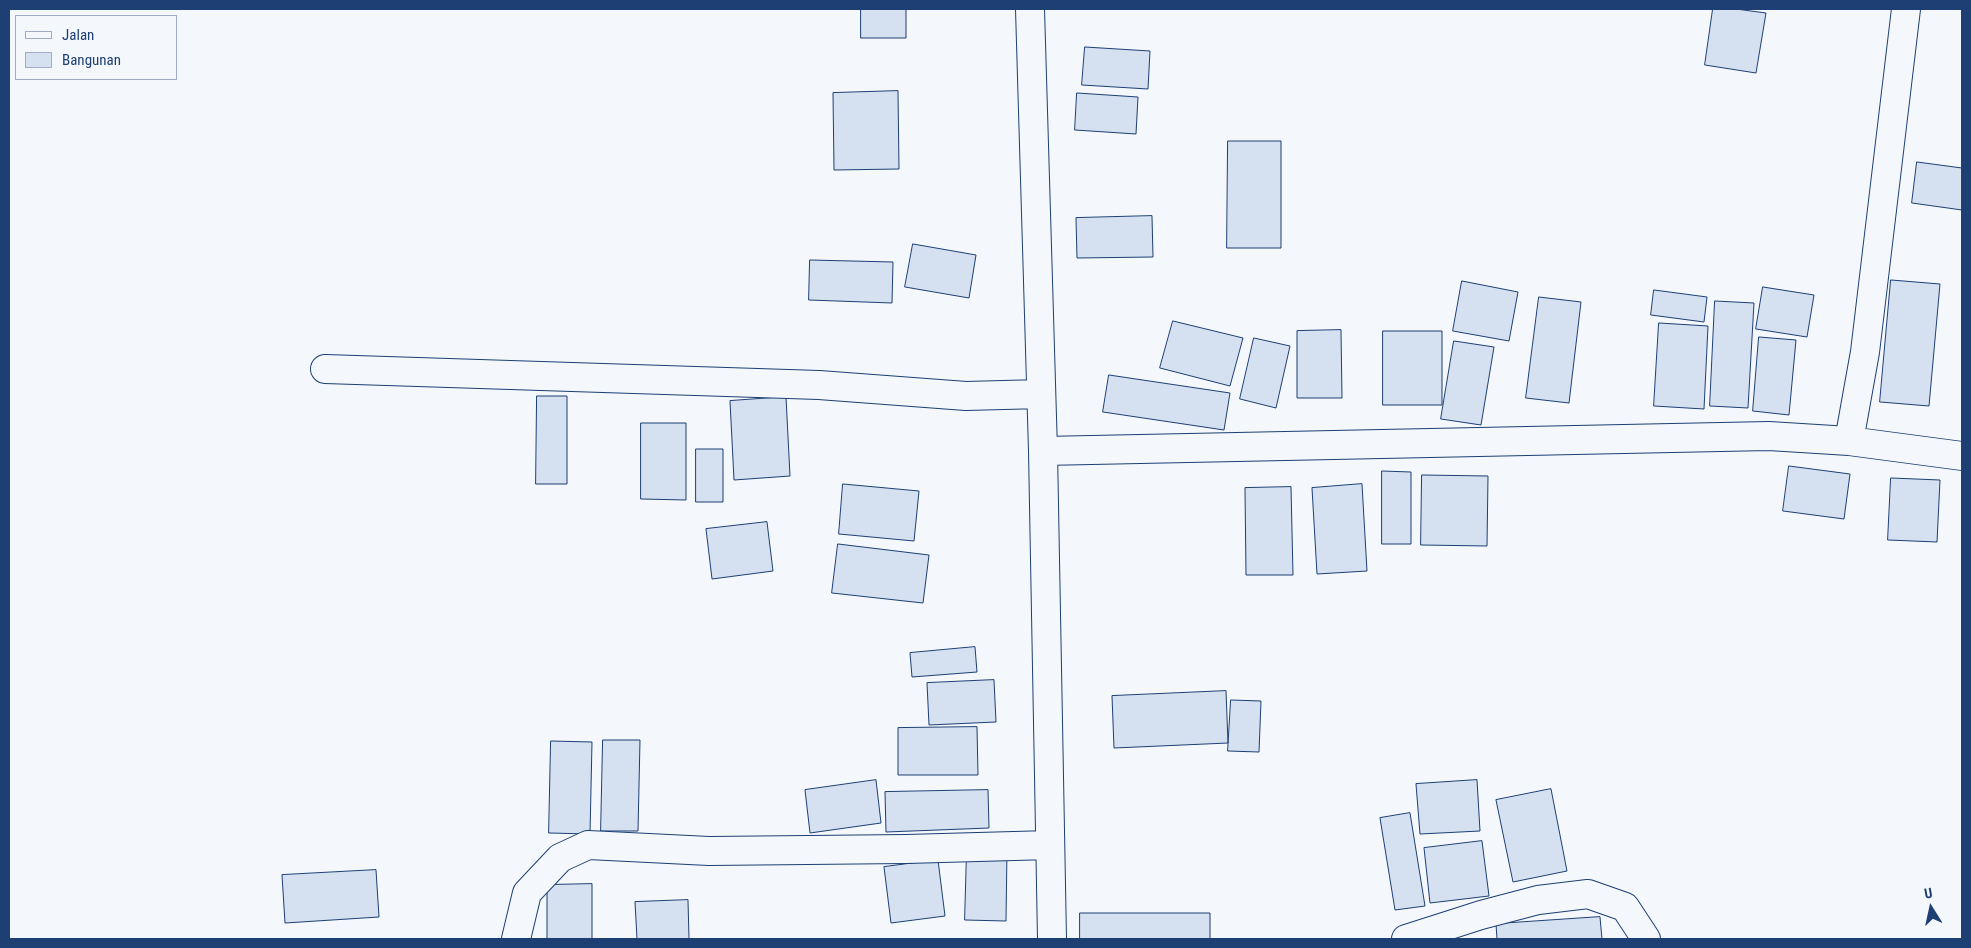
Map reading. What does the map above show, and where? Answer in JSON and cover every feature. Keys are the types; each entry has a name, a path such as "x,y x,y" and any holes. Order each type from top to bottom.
{"street":[{"path":"1030,9 1043,451 1052,939"},
{"path":"1849,441 1865,352 1906,9"},
{"path":"325,369 819,385 966,396 1041,394"},
{"path":"1043,451 1769,436 1849,441 1962,456"},
{"path":"516,939 527,894 560,858 588,845 719,851 1050,845"},
{"path":"1406,939 1481,915 1538,900 1588,894 1625,907 1646,939"}],"building":[{"path":"861,9 906,9 906,38 861,38"},
{"path":"1713,9 1736,9 1766,13 1756,73 1705,65"},
{"path":"1085,47 1150,51 1148,89 1082,85"},
{"path":"898,91 899,169 834,170 833,93"},
{"path":"1077,93 1138,97 1136,134 1075,130"},
{"path":"1228,141 1281,141 1281,248 1227,248"},
{"path":"1917,162 1962,168 1962,210 1912,203"},
{"path":"1152,216 1153,257 1077,258 1076,218"},
{"path":"913,244 976,255 969,298 905,287"},
{"path":"810,260 893,262 892,303 809,300"},
{"path":"1891,280 1940,284 1929,406 1880,402"},
{"path":"1462,281 1518,292 1509,341 1453,331"},
{"path":"1763,287 1814,295 1807,337 1756,329"},
{"path":"1654,290 1707,297 1704,322 1651,315"},
{"path":"1539,297 1581,302 1569,403 1526,398"},
{"path":"1715,301 1754,303 1748,408 1710,406"},
{"path":"1173,321 1243,338 1230,386 1160,368"},
{"path":"1659,323 1708,326 1704,409 1654,406"},
{"path":"1341,330 1342,398 1297,398 1297,331"},
{"path":"1383,331 1442,331 1442,405 1383,405"},
{"path":"1759,337 1796,340 1789,415 1753,411"},
{"path":"1254,338 1290,346 1276,408 1240,399"},
{"path":"1454,341 1494,347 1481,425 1441,419"},
{"path":"1109,375 1230,393 1224,430 1103,412"},
{"path":"537,396 567,396 567,484 536,484"},
{"path":"786,397 790,476 734,480 730,401"},
{"path":"641,423 686,423 686,500 641,499"},
{"path":"696,449 723,449 723,502 696,502"},
{"path":"1789,466 1850,474 1844,519 1783,511"},
{"path":"1382,471 1411,472 1411,544 1382,544"},
{"path":"1422,475 1488,476 1487,546 1421,545"},
{"path":"1891,478 1940,480 1937,542 1888,540"},
{"path":"843,484 919,491 914,541 839,534"},
{"path":"1362,484 1367,571 1317,574 1312,488"},
{"path":"1291,487 1293,575 1246,575 1245,488"},
{"path":"767,522 773,571 712,579 706,529"},
{"path":"838,544 929,555 923,603 832,593"},
{"path":"975,647 977,672 912,677 910,653"},
{"path":"994,680 996,722 929,725 927,683"},
{"path":"1226,691 1228,743 1114,748 1112,696"},
{"path":"1231,700 1261,701 1259,752 1228,751"},
{"path":"977,727 978,775 898,775 898,728"},
{"path":"603,740 640,740 638,831 601,831"},
{"path":"551,741 592,742 590,834 549,833"},
{"path":"876,780 881,823 810,833 805,790"},
{"path":"1477,780 1480,831 1420,834 1416,784"},
{"path":"1551,789 1567,871 1513,882 1496,800"},
{"path":"988,790 989,828 886,832 885,792"},
{"path":"1410,813 1425,906 1395,910 1380,818"},
{"path":"1482,841 1489,896 1430,903 1424,848"},
{"path":"967,849 1007,849 1006,921 965,920"},
{"path":"938,860 945,916 891,923 884,867"},
{"path":"376,870 379,917 285,923 282,875"},
{"path":"592,884 592,939 547,939 547,885"},
{"path":"688,900 689,939 637,939 635,902"},
{"path":"1080,913 1210,913 1210,939 1080,939"},
{"path":"1600,917 1602,939 1497,939 1496,924"}]}
